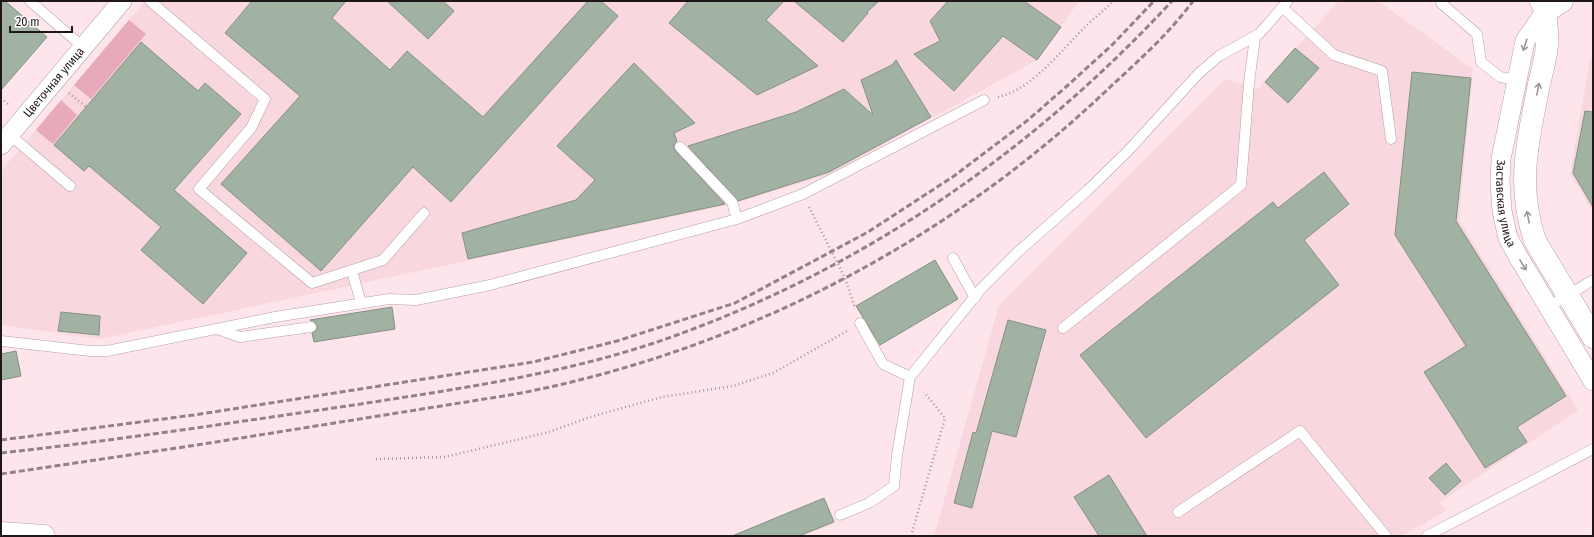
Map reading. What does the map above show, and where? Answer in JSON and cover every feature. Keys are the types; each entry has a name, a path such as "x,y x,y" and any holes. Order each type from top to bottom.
{"street":[{"name":"Цветочная улица","path":"5,140 122,1"},
{"name":"Заставская улица","path":"1549,5 1525,41 1501,159 1502,211 1508,238 1593,381"},
{"name":"Заставская улица","path":"1549,5 1547,45 1526,148 1524,170 1525,193 1530,224 1535,241 1593,337"},
{"path":"1,534 44,536"}],"lane":[{"path":"30,1 83,47"},
{"path":"150,1 265,99 251,128 199,189 312,283 383,260 424,213"},
{"path":"1441,3 1477,34 1481,62 1500,77 1517,80"},
{"path":"840,515 869,503 894,486 897,455 910,377 975,298 1019,251 1128,151 1204,69 1227,51 1255,37 1267,26 1285,4 1334,55 1382,71 1391,139"},
{"path":"1063,328 1241,184 1249,83 1255,37"},
{"path":"1,341 90,351 107,351 275,317 389,299 416,300 490,285 737,218 803,194 984,100"},
{"path":"5,140 70,186"},
{"path":"680,147 732,202 737,218"},
{"path":"953,258 975,298"},
{"path":"352,271 360,304"},
{"path":"1548,306 1593,280"},
{"path":"860,323 883,364 910,377"},
{"path":"217,329 240,337 311,327"},
{"path":"1577,354 1593,344"},
{"path":"1178,512 1300,430 1386,536"},
{"path":"1427,536 1593,449"}],"path":[{"path":"984,100 1004,96 1040,72 1086,25 1113,1"},
{"path":"65,90 86,107"},
{"path":"1,98 11,107"},
{"path":"815,220 845,278 850,294"},
{"path":"376,459 445,457 549,432 590,417 662,397 733,386 773,373 860,323"},
{"path":"910,377 945,418 911,536"}],"shaded area":[{"path":"145,1 1079,1 1037,60 828,175 728,205 100,339 1,325 1,171"},
{"path":"1339,1 1378,1 1473,69 1459,220 1578,410 1439,503 1447,510 1402,536 934,536 999,305 1225,79 1258,89"},
{"path":"129,20 146,34 91,99 74,85"},
{"path":"1593,58 1593,212 1570,174 1590,60"},
{"path":"61,100 77,115 53,144 36,130"}],"building":[{"path":"1,1 5,1 47,37 1,90"},
{"path":"252,1 346,1 332,18 390,70 407,51 483,117 588,1 601,1 618,16 451,202 413,167 321,271 221,184 300,96 225,33"},
{"path":"387,1 443,1 454,11 428,39"},
{"path":"688,1 784,1 766,20 818,66 757,95 669,23"},
{"path":"794,1 879,1 867,12 868,13 843,42"},
{"path":"948,1 1024,1 1061,27 1037,60 1003,36 954,91 914,54 940,41 930,21"},
{"path":"141,42 198,91 205,83 241,114 174,190 247,253 203,304 141,250 161,227 89,166 84,171 54,145"},
{"path":"1295,48 1319,68 1288,103 1265,82"},
{"path":"896,60 931,117 829,172 738,201 688,146 796,112 844,89 873,115 861,80 892,65"},
{"path":"634,63 695,123 674,133 677,141 674,145 674,149 725,204 468,259 462,233 576,200 595,180 557,146"},
{"path":"1412,72 1471,78 1456,221 1566,396 1517,427 1527,442 1485,468 1424,372 1466,346 1395,235"},
{"path":"1585,111 1593,112 1593,207 1573,173"},
{"path":"1324,172 1349,204 1304,240 1339,285 1146,438 1080,355 1273,202 1278,208"},
{"path":"935,260 958,299 880,345 856,306"},
{"path":"392,307 395,329 314,342 312,333 317,330 317,326 314,321 310,320"},
{"path":"61,312 100,316 99,335 58,331"},
{"path":"1008,320 1046,330 1016,437 992,431 972,508 954,503 973,432 976,433"},
{"path":"16,351 21,376 1,380 1,354"},
{"path":"1446,463 1461,481 1445,495 1429,478"},
{"path":"1109,475 1147,536 1099,536 1074,497"},
{"path":"824,498 834,522 799,536 732,536"}],"railway":[{"path":"1,440 194,415 533,362 617,341 735,303 868,232 954,176 1028,120 1067,86 1112,45 1154,1"},
{"path":"1,453 222,424 477,385 517,378 598,360 677,335 747,307 815,275 881,238 944,198 1005,154 1064,106 1119,55 1172,1"},
{"path":"1,474 197,445 516,394 598,375 678,351 757,320 833,284 906,243 977,197 1044,146 1107,90 1174,25 1193,1"}]}
